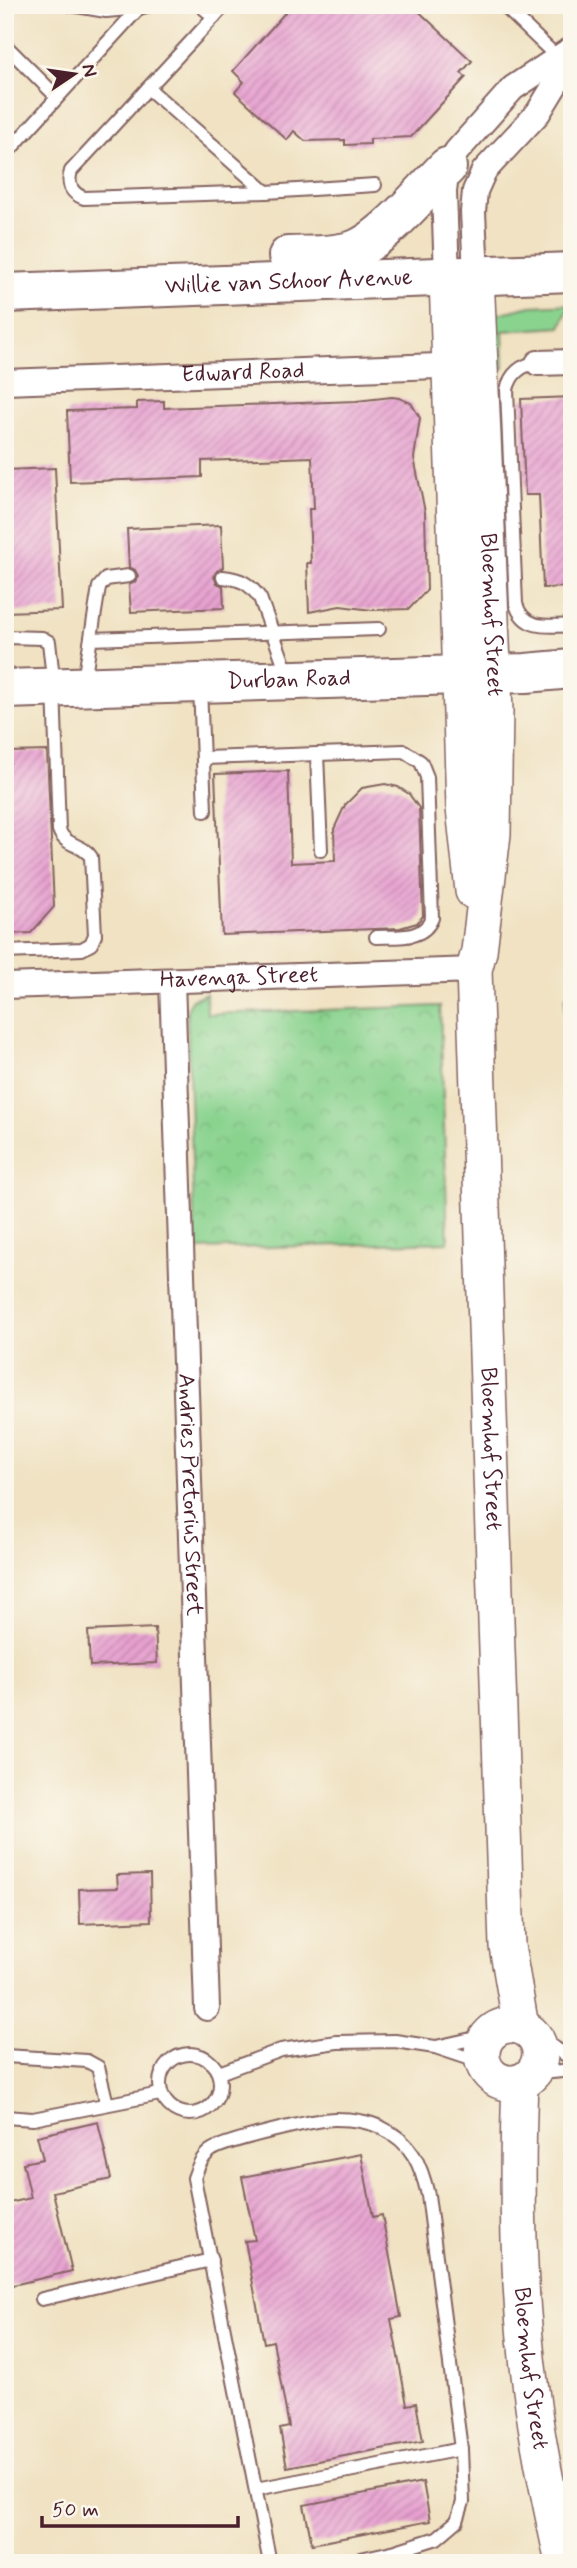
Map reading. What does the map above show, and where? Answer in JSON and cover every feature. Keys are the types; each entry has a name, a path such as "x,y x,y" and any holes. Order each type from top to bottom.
{"main road":[{"path":"158,287 211,269 257,258 341,254 355,250 380,234 447,167"},
{"name":"Willie van Schoor Avenue","path":"5,293 572,272"},
{"name":"Durban Road","path":"5,689 572,669"}],"street":[{"path":"461,276 444,192 447,167 457,151 513,88 568,60"},
{"path":"461,276 475,191 484,171 538,113 568,60"},
{"name":"Bloemhof Street","path":"461,276 476,673 495,711 494,834 477,961 508,2053 523,2317 543,2466 563,2563"},
{"path":"538,363 572,362"},
{"name":"Edward Road","path":"5,382 465,365"},
{"name":"Havenga Street","path":"5,986 172,981 477,961"},
{"name":"Andries Pretorius Street","path":"172,981 207,2008"}],"lane":[{"path":"71,5 106,11 145,7"},
{"path":"200,5 214,17"},
{"path":"225,5 71,171 69,185 73,191 84,198 266,192 375,185"},
{"path":"503,5 568,60"},
{"path":"5,155 145,7"},
{"path":"5,45 57,97"},
{"path":"148,88 266,192"},
{"path":"538,363 517,370 507,390 516,604 521,615 537,626 572,625"},
{"path":"5,952 82,949 91,944 95,936 91,857 83,848 65,840 59,830 69,687 90,639 99,587 106,579 129,576"},
{"path":"223,577 241,579 253,588 260,598 289,679"},
{"path":"90,639 379,629"},
{"path":"5,637 42,638 48,642 69,687"},
{"path":"200,682 205,811"},
{"path":"204,758 404,751 413,755 425,769 427,778 432,918 426,930 419,934 376,937"},
{"path":"317,754 321,850"},
{"path":"219,2073 281,2050 337,2042 395,2041 572,2059"},
{"path":"435,2047 508,2053 572,2070"},
{"path":"197,2054 206,2058 219,2073 221,2083 215,2102 198,2113 177,2111 160,2094 163,2068 178,2055 197,2054"},
{"path":"5,2056 86,2061 98,2067 107,2104"},
{"path":"5,2117 33,2119 160,2094"},
{"path":"270,2563 194,2178 200,2161 212,2149 234,2141 332,2119 358,2121 382,2127 406,2145 421,2166 428,2195 461,2449 463,2502 457,2521 437,2538 344,2563"},
{"path":"43,2298 211,2260"},
{"path":"256,2489 461,2449"}],"green space":[{"path":"572,304 572,310 567,311 561,327 503,331 504,368 496,369 493,315 531,306"},
{"path":"206,993 207,1014 440,1006 448,1242 195,1249 187,1011 191,1000"},
{"path":"572,994 572,1168 565,998"}],"building":[{"path":"412,5 472,61 461,73 466,77 411,137 370,139 370,144 345,145 345,140 305,141 294,131 287,140 235,92 244,82 233,71 290,7"},
{"path":"392,397 411,403 420,418 414,458 425,512 427,590 409,609 372,610 340,606 309,612 309,509 314,509 312,457 202,461 202,477 70,482 67,411 137,409 137,402 164,401 164,408 356,401"},
{"path":"572,397 572,587 543,588 539,495 525,495 521,399"},
{"path":"55,468 62,610 5,612 5,470"},
{"path":"221,525 223,568 217,571 214,577 217,583 223,586 224,608 131,612 129,585 135,582 138,576 135,570 129,567 127,529"},
{"path":"47,751 54,907 31,933 5,934 5,763 10,763 9,752"},
{"path":"288,771 291,863 335,861 334,829 345,805 362,788 385,784 398,787 409,794 419,808 423,916 417,923 400,928 222,935 215,774"},
{"path":"155,1628 157,1663 90,1666 88,1631"},
{"path":"150,1874 151,1921 80,1924 79,1889 118,1888 117,1875"},
{"path":"98,2122 111,2179 53,2192 72,2271 9,2286 5,2271 5,2204 31,2198 23,2163 43,2159 37,2136"},
{"path":"361,2154 373,2217 382,2215 401,2317 391,2319 407,2405 416,2403 423,2441 287,2467 280,2429 289,2427 273,2341 264,2343 245,2241 255,2240 242,2177"},
{"path":"423,2482 430,2521 312,2544 304,2505"}]}
